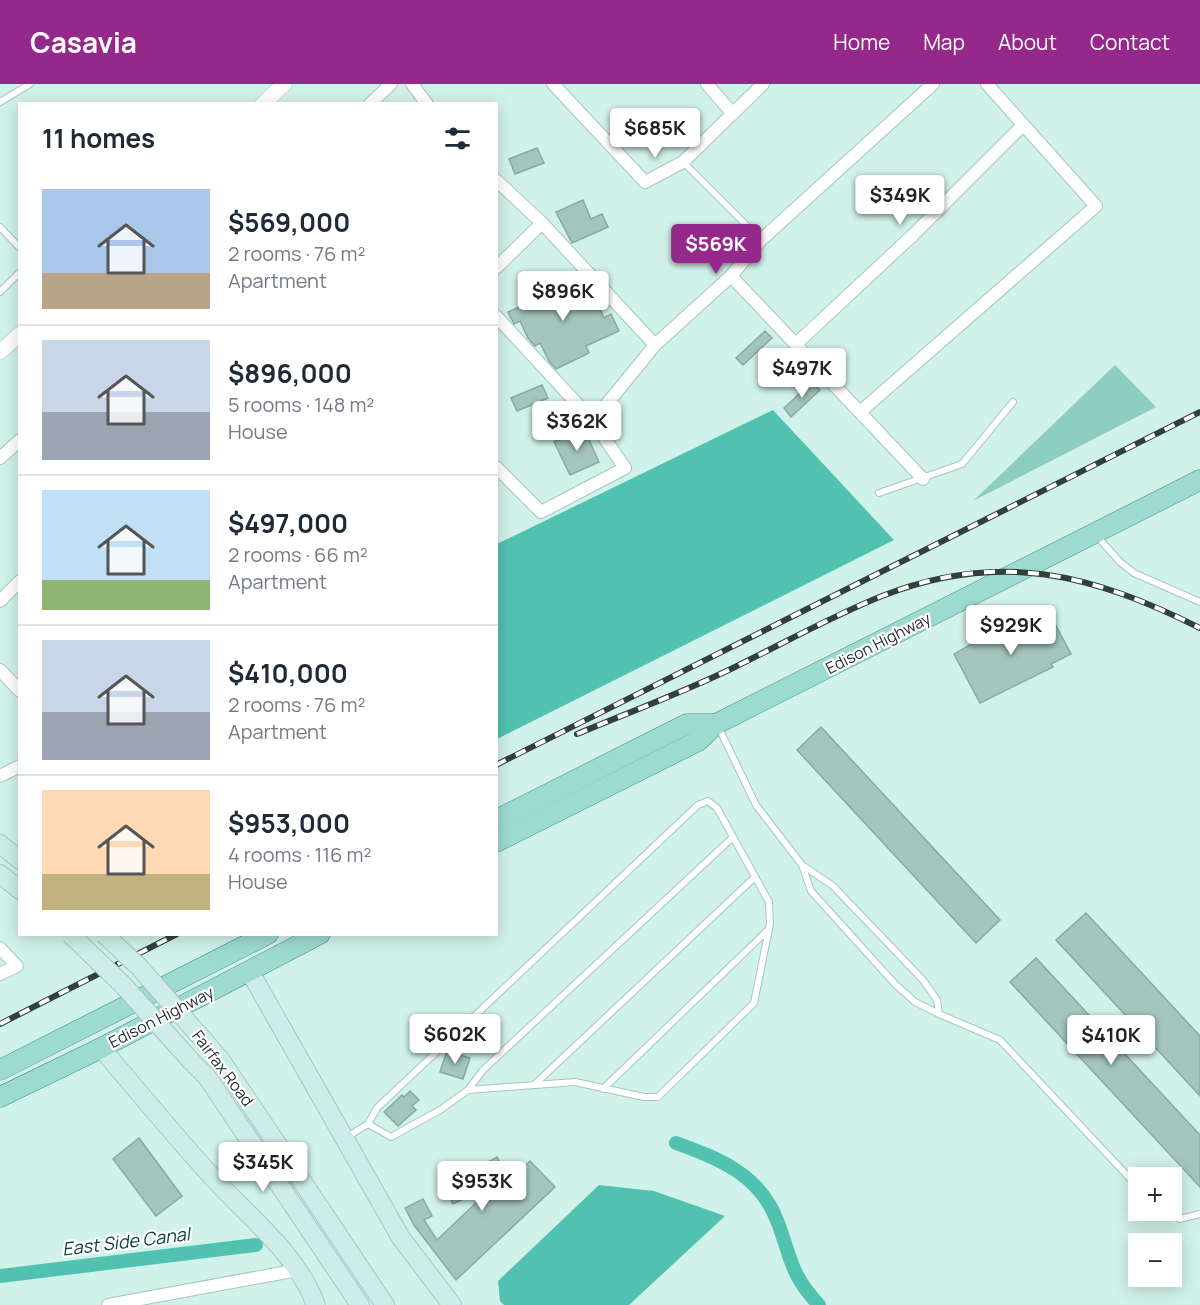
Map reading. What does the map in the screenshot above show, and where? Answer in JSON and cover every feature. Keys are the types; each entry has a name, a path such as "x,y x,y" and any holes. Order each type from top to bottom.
{"main road":[{"name":"Edison Highway","path":"498,841 698,741 717,724 1200,480"},
{"name":"Edison Highway","path":"498,819 687,724 717,724"},
{"path":"0,844 18,858"},
{"path":"0,874 18,888"},
{"name":"Fairfax Road","path":"72,936 123,985 207,1077 360,1305"},
{"name":"Fairfax Road","path":"106,936 140,968 220,1059 385,1305"},
{"name":"Edison Highway","path":"0,1070 264,936"},
{"name":"Edison Highway","path":"0,1097 101,1048 316,936"},
{"path":"250,972 401,1238 452,1305"},
{"path":"101,1048 215,1180 276,1243 298,1270 316,1305"}],"street":[{"path":"372,102 391,84"},
{"path":"412,84 426,102"},
{"path":"553,84 645,182 682,162 763,84"},
{"path":"707,84 732,113"},
{"path":"593,421 655,345 731,276 761,240 933,84"},
{"path":"860,412 1096,206 1022,126 987,84"},
{"path":"265,102 278,86"},
{"path":"796,344 913,235 1022,126"},
{"path":"498,182 542,223 655,345"},
{"path":"498,266 542,223"},
{"path":"731,276 923,479"},
{"path":"498,318 593,421 625,468 541,512 498,469"},
{"path":"0,352 18,336"},
{"path":"0,458 18,442"},
{"path":"0,601 18,583"},
{"path":"0,670 18,689"},
{"path":"0,776 18,767"},
{"path":"0,948 17,966 0,974"},
{"path":"108,1305 298,1270"}],"lane":[{"path":"0,102 30,84"},
{"path":"682,162 761,240"},
{"path":"0,226 18,246"},
{"path":"0,292 18,274"},
{"path":"879,492 962,464 1013,402"},
{"path":"1095,533 1120,562 1134,573 1200,602"},
{"path":"717,724 756,805 802,865 811,891 892,981 915,1002 1000,1040 1128,1175"},
{"path":"344,1139 368,1124 377,1108 698,805 708,801 717,808 769,902 769,929 754,1003 658,1097 644,1097 575,1082 468,1090"},
{"path":"368,1124 391,1137 440,1110 468,1090 483,1070 733,837"},
{"path":"802,865 833,886 923,980 937,1000 939,1014"},
{"path":"534,1085 755,877"},
{"path":"603,1089 769,929"},
{"path":"1182,1218 1200,1214"}],"shaded area":[{"path":"1115,365 1156,407 973,501"},
{"path":"773,410 894,540 498,738 498,544"},
{"path":"599,1185 654,1191 725,1216 629,1305 504,1305 500,1301 498,1281"}],"building":[{"path":"537,148 544,163 515,174 509,159"},
{"path":"583,200 591,219 602,214 608,227 572,243 556,212"},
{"path":"566,273 577,299 592,292 604,318 611,314 619,331 586,346 589,353 556,369 540,343 535,346 528,338 520,321 514,324 508,312 544,296 539,285"},
{"path":"765,331 772,338 743,365 736,358"},
{"path":"812,382 820,390 791,417 784,408"},
{"path":"542,385 548,398 517,411 511,398"},
{"path":"584,429 599,462 570,475 554,442"},
{"path":"1025,614 1029,620 1036,617 1042,628 1054,622 1071,654 1051,664 1053,667 980,703 954,654"},
{"path":"821,727 1000,920 976,943 797,750"},
{"path":"1086,913 1200,1036 1200,1096 1056,940"},
{"path":"1036,958 1200,1135 1200,1187 1182,1167 1010,982"},
{"path":"447,1051 470,1058 463,1079 440,1072"},
{"path":"410,1091 419,1100 412,1106 416,1110 398,1126 384,1112 402,1095 404,1097"},
{"path":"139,1138 182,1196 156,1216 113,1159"},
{"path":"497,1157 506,1174 510,1170 515,1176 530,1161 555,1187 456,1280 414,1225 405,1208 423,1199 432,1216 424,1220 437,1240 498,1182 453,1204 444,1187"}],"waterway":[{"name":"East Side Canal","path":"676,1143 737,1171 761,1192 771,1206 797,1275 819,1305"},
{"name":"East Side Canal","path":"0,1276 256,1245"}],"railway":[{"path":"498,764 1200,412"},
{"path":"577,734 716,676 882,596 925,582 966,574 1006,572 1045,574 1083,582 1160,609 1200,628"},
{"path":"0,1024 173,936"}]}
